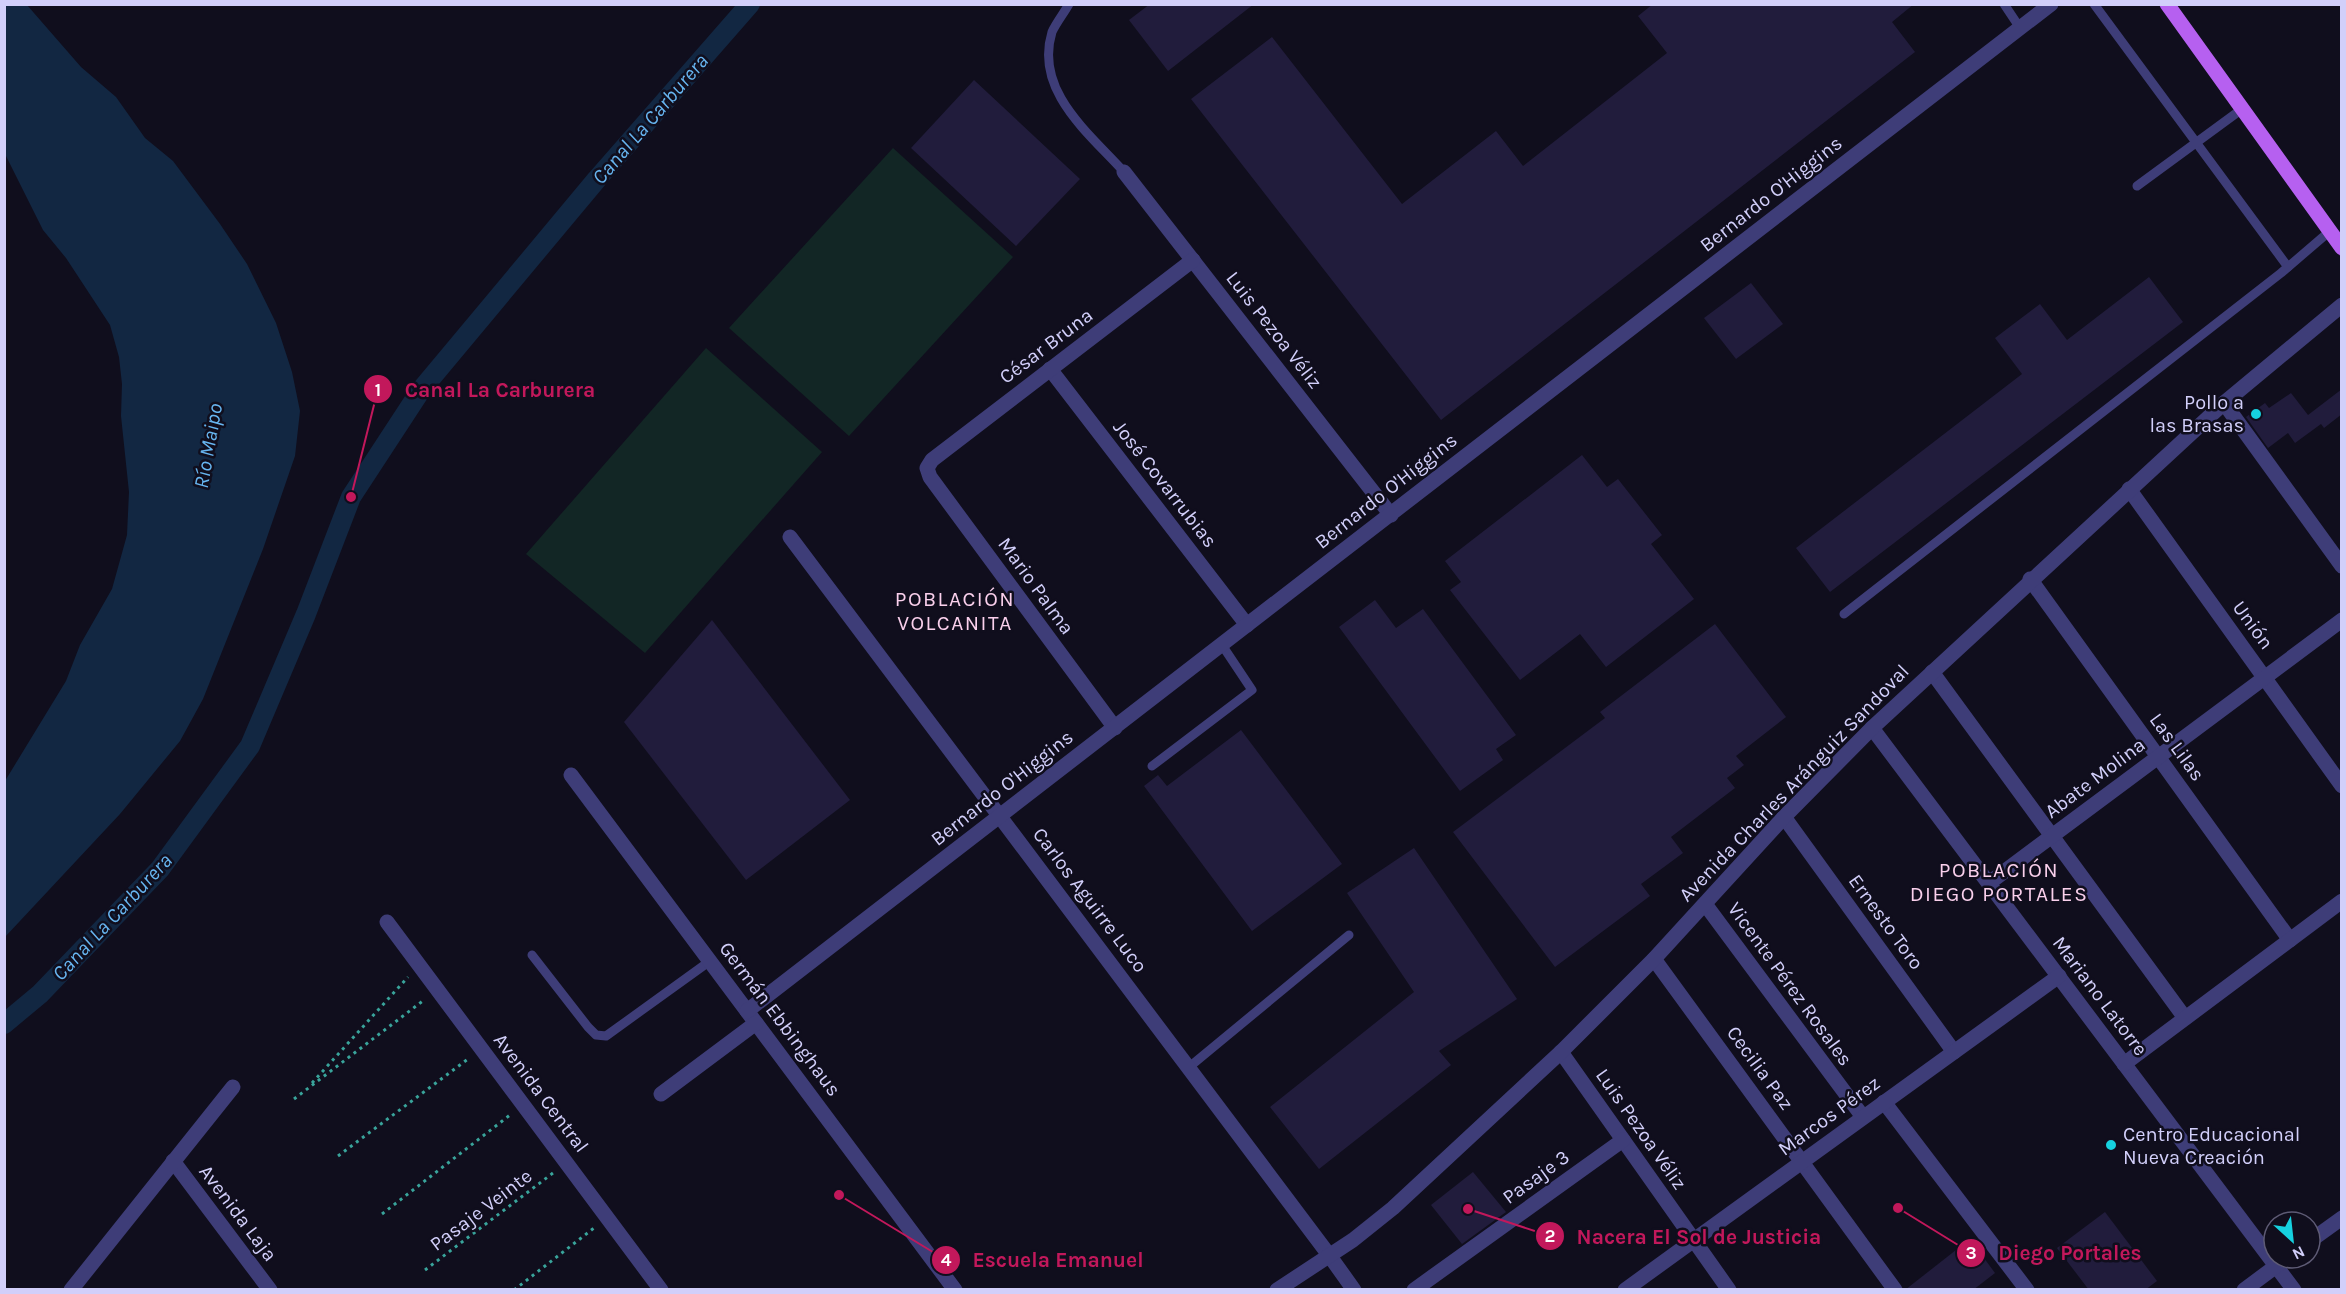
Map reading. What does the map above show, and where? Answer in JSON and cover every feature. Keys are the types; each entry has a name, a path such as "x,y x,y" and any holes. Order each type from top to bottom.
{"main road":[{"path":"2167,4 2342,248"}],"street":[{"name":"Bernardo O'Higgins","path":"661,1094 752,1017 1000,816 2020,28 2039,10 2051,4"},
{"name":"Luis Pezoa Véliz","path":"1124,172 1390,515"},
{"name":"César Bruna","path":"927,468 932,460 1193,260"},
{"name":"Avenida Charles Aránguiz Sandoval","path":"1277,1290 1329,1256 1393,1208 1561,1052 1654,959 1784,817 1872,728 2030,579 2224,402 2342,305"},
{"name":"José Covarrubias","path":"1050,369 1247,625"},
{"path":"2224,402 2342,566"},
{"name":"Mario Palma","path":"927,468 930,477 1115,728"},
{"name":"Unión","path":"2129,489 2342,786"},
{"name":"Carlos Aguirre Luco","path":"790,537 1354,1290"},
{"name":"Las Lilas","path":"2030,579 2290,940"},
{"name":"Abate Molina","path":"1989,884 2342,620"},
{"path":"1932,672 2185,1018"},
{"name":"Mariano Latorre","path":"1872,728 2124,1064 2262,1237"},
{"name":"Germán Ebbinghaus","path":"571,775 955,1290"},
{"name":"Ernesto Toro","path":"1784,817 1954,1052"},
{"path":"2124,1064 2342,901"},
{"name":"Vicente Pérez Rosales","path":"1705,904 1863,1118"},
{"name":"Avenida Central","path":"387,922 661,1290"},
{"name":"Cecilia Paz","path":"1654,959 1895,1290"},
{"name":"Marcos Pérez","path":"1625,1290 2059,976"},
{"name":"Luis Pezoa Véliz","path":"1561,1052 1729,1290"},
{"path":"71,1290 233,1087"},
{"path":"1884,1102 2026,1290"},
{"name":"Pasaje 3","path":"1414,1290 1623,1140"},
{"name":"Avenida Laja","path":"173,1161 270,1290"},
{"path":"2322,1232 2342,1218"},
{"path":"2244,1290 2271,1270"},
{"name":"Mariano Latorre","path":"2285,1270 2294,1290"}],"lane":[{"path":"1069,4 1053,31 1049,56 1050,79 1063,104 1124,172"},
{"path":"2004,4 2020,28"},
{"path":"2094,4 2288,267"},
{"path":"2137,186 2242,110"},
{"path":"1844,615 2288,267 2330,231"},
{"path":"1152,766 1252,690 1222,645"},
{"path":"1188,1068 1349,935"},
{"path":"532,956 588,1027 596,1035 606,1036 710,961"}],"path":[{"path":"307,1089 408,977"},
{"path":"294,1099 424,999"},
{"path":"338,1156 469,1058"},
{"path":"382,1214 510,1114"},
{"name":"Pasaje Veinte","path":"425,1270 554,1173"},
{"path":"514,1290 595,1228"}],"green space":[{"path":"893,148 1013,257 849,436 729,328"},
{"path":"706,348 822,452 645,653 526,554"}],"water":[{"name":"Río Maipo","path":"5,4 27,5 81,67 116,97 145,138 173,161 220,224 247,264 276,323 292,372 300,411 295,456 263,549 203,699 180,741 120,814 5,937 5,781 66,681 80,645 112,589 127,535 129,492 121,416 122,384 119,357 110,325 66,258 43,230 5,154"}],"building":[{"path":"1150,4 1254,4 1168,71 1129,20"},
{"path":"1653,4 1914,4 1892,22 1915,52 1441,420 1191,99 1272,37 1402,204 1496,131 1523,166 1667,53 1638,16"},
{"path":"974,80 1080,179 1016,246 911,148"},
{"path":"2149,277 2183,322 1830,592 1796,548 2022,374 1995,338 2040,304 2067,340"},
{"path":"1751,283 1783,324 1736,359 1704,318"},
{"path":"2342,389 2342,414 2324,428 2321,424 2295,443 2288,433 2268,448 2246,417 2265,403 2269,408 2291,393 2308,415"},
{"path":"1582,455 1607,487 1618,479 1662,535 1651,544 1694,599 1606,667 1580,634 1520,680 1450,590 1461,582 1445,561"},
{"path":"1375,600 1396,628 1423,609 1516,735 1496,749 1503,760 1460,791 1339,627"},
{"path":"712,620 850,800 746,880 624,722"},
{"path":"1715,624 1786,717 1736,756 1744,765 1727,778 1735,788 1671,837 1683,853 1641,884 1650,896 1555,967 1453,832 1605,718 1600,712"},
{"path":"1241,730 1342,864 1252,931 1144,786 1158,775 1167,786"},
{"path":"1414,848 1517,999 1439,1051 1451,1065 1319,1169 1270,1107 1414,992 1347,893"},
{"path":"1473,1172 1506,1212 1462,1244 1431,1205"},
{"path":"2105,1212 2157,1281 2145,1290 2089,1290 2057,1248"},
{"path":"1970,1239 1995,1273 1973,1290 1905,1290"}],"waterway":[{"name":"Canal La Carburera","path":"4,1024 40,994 160,869 250,746 306,614 351,497 421,390 597,179 750,4"}],"place":[{"name":"Pollo a las Brasas","path":"2256,414"},
{"name":"Canal La Carburera","path":"351,497"},
{"name":"Centro Educacional Nueva Creación","path":"2111,1145"},
{"name":"Escuela Emanuel","path":"839,1195"},
{"name":"Diego Portales","path":"1898,1208"},
{"name":"Nacera El Sol de Justicia","path":"1468,1209"}],"district":[{"name":"POBLACIÓN VOLCANITA","path":"955,611"},
{"name":"POBLACIÓN DIEGO PORTALES","path":"1999,882"}]}
